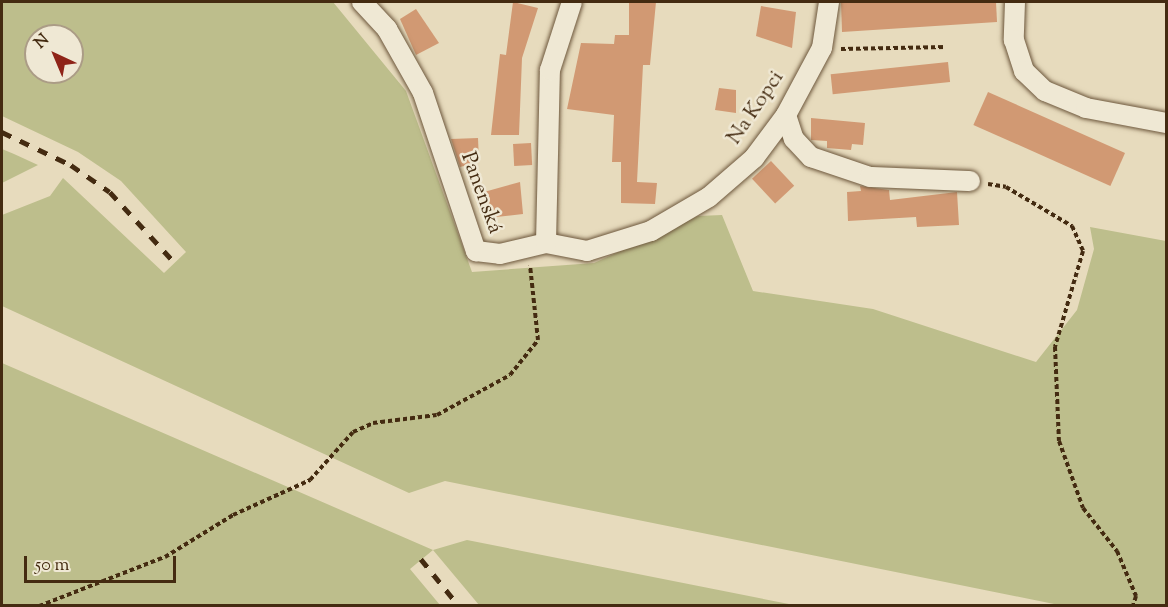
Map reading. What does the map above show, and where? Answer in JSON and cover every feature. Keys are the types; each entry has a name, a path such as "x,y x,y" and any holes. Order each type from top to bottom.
{"street":[{"name":"Panenská","path":"362,2 387,29 423,93 476,251 500,254 546,243"},
{"path":"546,243 550,70 572,2"},
{"name":"Na Kopci","path":"546,243 587,251 651,231 710,197 754,158 786,115 822,48 829,2"},
{"path":"1015,2 1014,40 1021,61 1045,92 1086,108 1167,123"},
{"path":"786,115 794,140 812,157 870,177 970,181"}],"path":[{"path":"822,48 946,47"},
{"path":"970,181 1006,188 1072,226 1083,251 1055,347 1059,441 1083,508 1117,551 1136,596 1133,606"},
{"path":"39,606 165,557 239,512 310,480 353,432 374,423 437,415 510,375 538,340 529,258 546,243"}],"green space":[{"path":"2,2 333,2 406,91 472,272 594,263 698,216 722,215 753,291 873,309 1036,362 1077,310 1094,249 1090,227 1166,241 1166,605 1059,605 445,481 409,493 2,306 2,215 50,196 63,178 164,273 186,252 121,181 78,152 2,116"},
{"path":"2,149 14,154 38,165 2,183"},
{"path":"2,363 433,550 410,569 440,605 2,605"},
{"path":"467,540 794,605 479,605 433,550"}],"building":[{"path":"513,2 538,8 522,58 519,135 491,135 500,54 506,55"},
{"path":"629,2 656,2 650,65 643,65 637,182 657,183 655,204 621,203 621,162 612,162 614,115 567,109 581,43 614,44 615,35 629,35"},
{"path":"841,2 996,2 997,22 842,32"},
{"path":"761,6 796,12 792,48 756,36"},
{"path":"416,9 439,43 416,55 400,19"},
{"path":"948,62 950,82 833,94 831,74"},
{"path":"719,88 736,90 736,113 715,110"},
{"path":"988,92 1125,153 1110,186 973,125"},
{"path":"811,118 865,123 863,145 852,144 851,150 827,148 827,141 811,140"},
{"path":"478,138 479,162 460,167 451,139"},
{"path":"531,143 532,165 514,166 513,144"},
{"path":"771,161 794,186 775,204 752,179"},
{"path":"520,182 523,214 487,218 484,192"},
{"path":"860,186 889,190 890,200 957,192 959,225 917,227 916,217 848,221 847,192 861,191"}],"railway":[{"path":"2,132 71,165 110,192 175,263"},
{"path":"421,559 459,606"}]}
